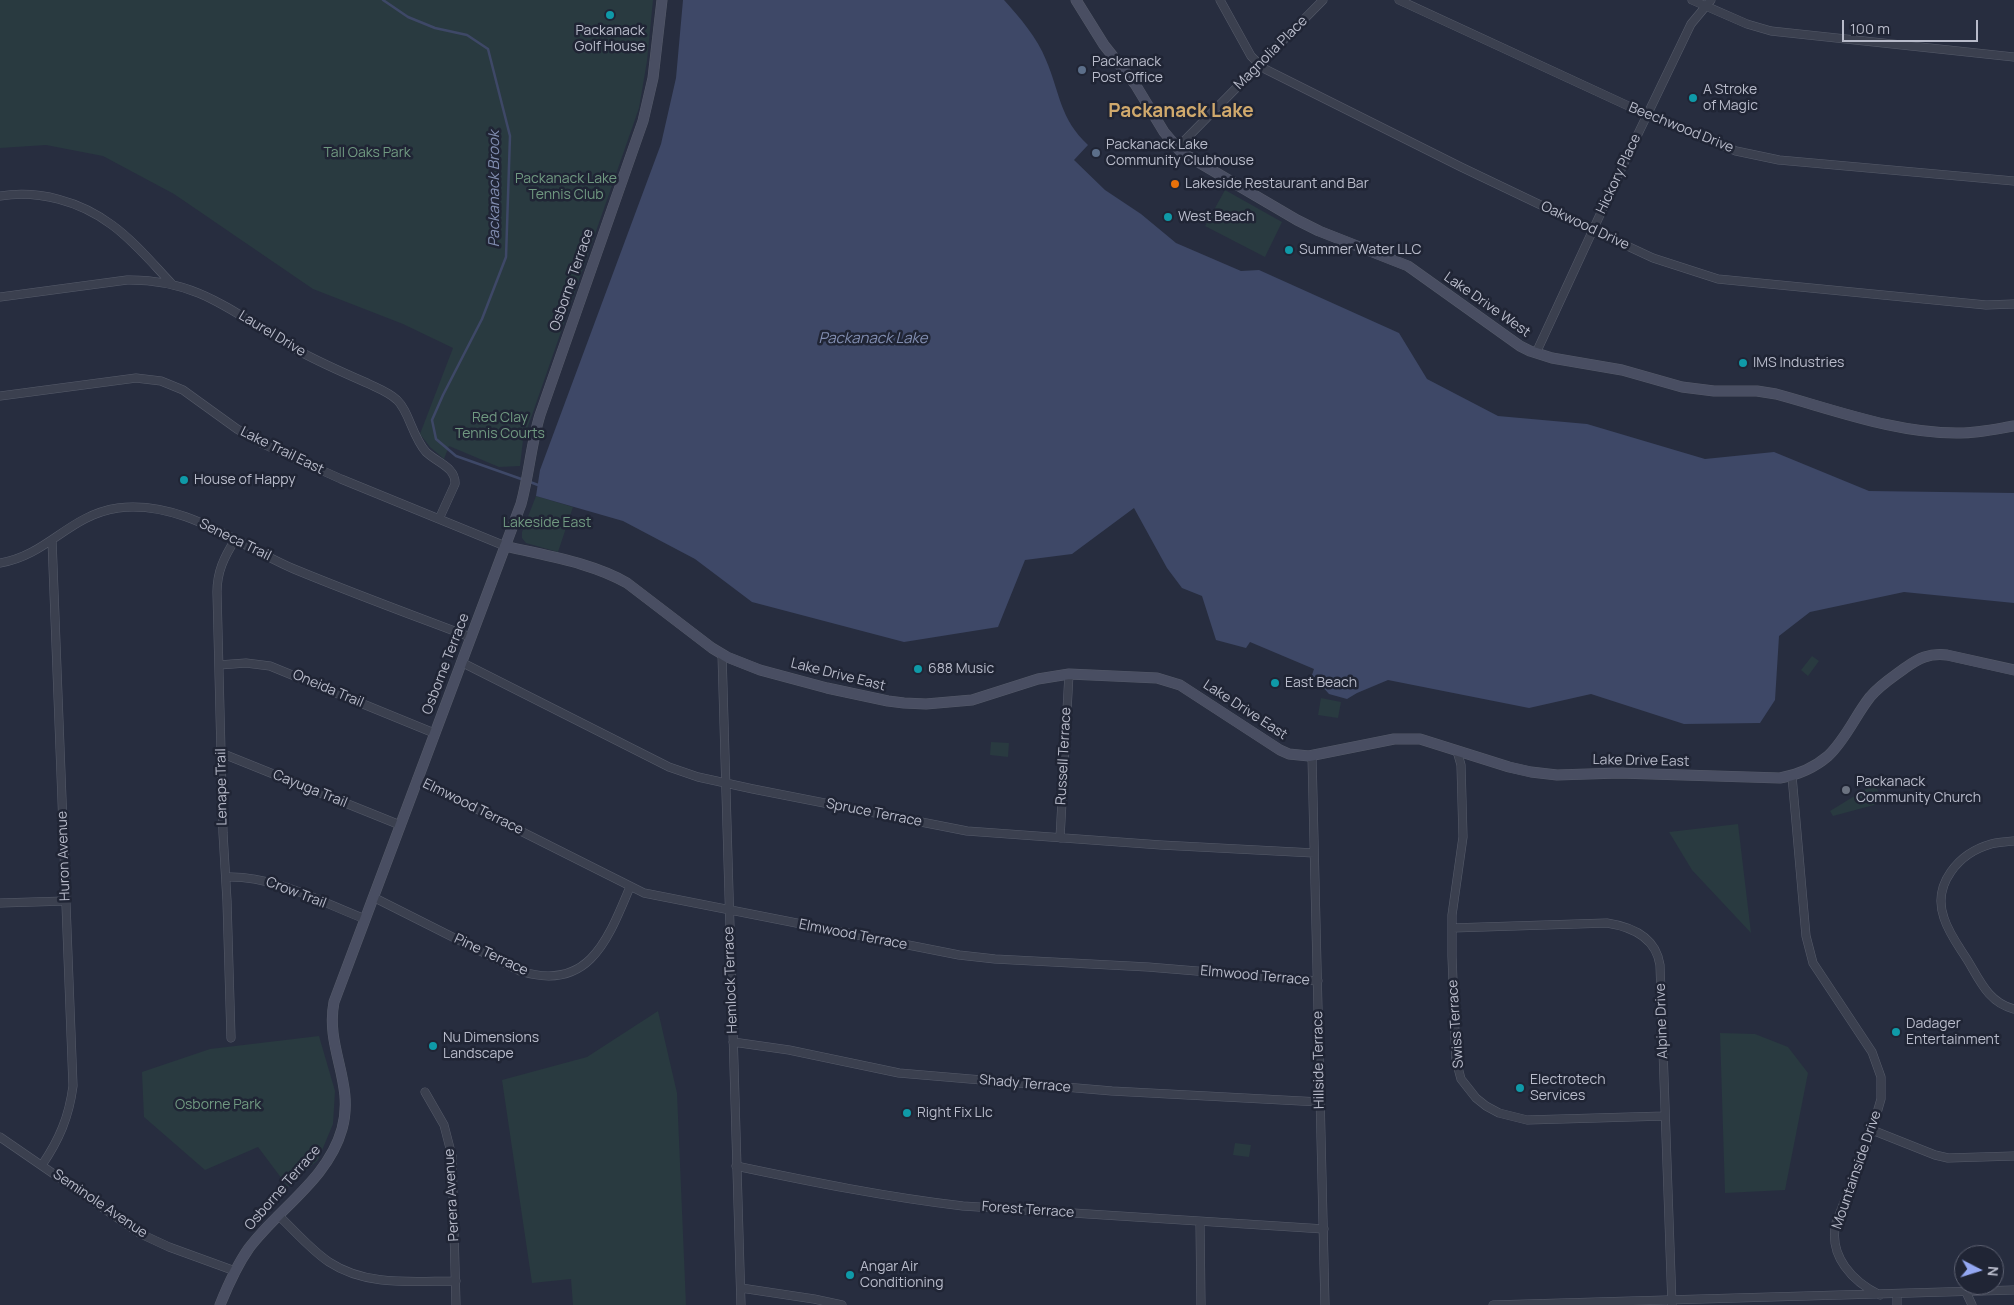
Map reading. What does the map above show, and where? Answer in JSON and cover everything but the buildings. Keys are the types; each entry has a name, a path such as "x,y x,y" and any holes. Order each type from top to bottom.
{"street":[{"name":"Osborne Terrace","path":"220,1305 235,1271 249,1248 318,1172 334,1150 342,1131 346,1093 333,1042 331,1018 338,990 521,504 540,415 643,121 653,78 662,0"},
{"name":"Lake Drive West","path":"1076,0 1090,24 1135,84 1164,132 1177,148 1194,161 1296,220 1408,266 1510,339 1536,353 1571,362 1622,370 1695,390 1757,391 1776,394 1886,424 1913,429 1961,433 2014,426"},
{"name":"Oakwood Drive","path":"1220,0 1250,56 1259,65 1461,168 1653,258 1718,279 1967,304 2014,304"},
{"name":"Magnolia Place","path":"1177,148 1323,0"},
{"name":"Beechwood Drive","path":"1399,0 1715,144 1757,156 1844,167 2014,181"},
{"path":"1692,0 1708,3 1747,24 1771,31 2014,57"},
{"name":"Hickory Place","path":"1536,353 1691,24 1708,3"},
{"path":"0,196 39,195 56,198 87,210 112,225 172,284"},
{"name":"Laurel Drive","path":"0,297 127,280 144,280 195,290 217,301 299,351 395,398 405,410 412,431 427,453 449,469 455,478 440,519"},
{"name":"Lake Trail East","path":"0,396 136,378 161,381 183,390 237,430 263,444 341,479 505,546"},
{"name":"Seneca Trail","path":"0,563 28,554 68,528 94,514 137,507 154,508 185,516 300,571 470,637"},
{"name":"Huron Avenue","path":"42,1165 61,1134 67,1117 73,1086 52,540"},
{"name":"Lenape Trail","path":"231,1038 217,584 224,559 234,540"},
{"name":"Lake Drive East","path":"505,546 583,565 614,575 722,654 760,670 836,690 904,703 934,704 972,700 1038,679 1069,674 1157,678 1180,685 1280,750 1299,756 1312,756 1407,738 1433,742 1509,767 1557,775 1619,773 1767,779 1792,776 1827,757 1837,747 1870,698 1879,688 1919,658 1947,654 2014,670"},
{"name":"Hemlock Terrace","path":"722,654 741,1305"},
{"name":"Spruce Terrace","path":"461,662 670,767 727,783 952,829 1060,838 1314,853"},
{"name":"Oneida Trail","path":"219,665 246,663 270,666 434,733"},
{"name":"Russell Terrace","path":"1060,838 1069,674"},
{"name":"Swiss Terrace","path":"1457,751 1461,766 1463,837 1453,906 1452,928 1456,1060 1461,1079 1476,1098 1499,1113 1527,1120 1665,1116"},
{"name":"Cayuga Trail","path":"221,753 400,825"},
{"name":"Hillside Terrace","path":"1312,756 1325,1305"},
{"name":"Mountainside Drive","path":"1792,776 1808,950 1821,976 1878,1064 1882,1090 1872,1130 1836,1223 1834,1237 1838,1254 1845,1268 1862,1284 1880,1295"},
{"name":"Elmwood Terrace","path":"416,779 644,893 959,955 995,959 1148,966 1318,981"},
{"path":"2014,841 1993,843 1980,848 1958,863 1945,882 1941,900 1944,919 1949,930 1985,990 2000,1004 2014,1009"},
{"name":"Crow Trail","path":"226,877 266,880 365,919"},
{"name":"Pine Terrace","path":"373,897 520,971 555,976 577,970 593,957 608,936 630,887"},
{"path":"0,903 66,901"},
{"name":"Alpine Drive","path":"1452,928 1607,923 1630,928 1648,940 1659,956 1672,1303"},
{"name":"Shady Terrace","path":"733,1042 789,1050 899,1073 1112,1091 1320,1102"},
{"name":"Perera Avenue","path":"425,1092 444,1125 452,1156 456,1305"},
{"path":"1872,1130 1935,1155 1948,1158 2014,1156"},
{"name":"Seminole Avenue","path":"0,1136 141,1234 169,1247 235,1271"},
{"name":"Forest Terrace","path":"736,1166 908,1200 963,1206 1324,1229"},
{"path":"278,1216 319,1254 336,1266 357,1275 388,1282 456,1281"},
{"path":"1200,1222 1201,1305"},
{"path":"741,1288 805,1297 842,1305"},
{"path":"1493,1305 1672,1303 1954,1292"},
{"path":"1897,1294 1897,1305"}],"green space":[{"name":"Tall Oaks Park","path":"0,0 653,0 647,61 639,108 523,440 520,466 499,467 449,446 444,459 430,447 420,434 453,348 403,324 313,289 174,194 103,156 46,145 0,148"},
{"path":"1225,190 1282,222 1265,257 1205,226"},
{"name":"Lakeside East","path":"536,496 573,507 558,552 526,543 522,538 522,532"},
{"path":"1812,656 1819,661 1808,676 1801,670"},
{"path":"1321,698 1341,702 1338,718 1318,715"},
{"path":"991,742 1009,743 1008,757 990,755"},
{"path":"1874,784 1885,802 1833,816 1830,811"},
{"path":"1738,824 1751,933 1692,870 1669,832"},
{"path":"658,1011 677,1093 686,1305 573,1305 571,1279 532,1283 502,1080 587,1057"},
{"path":"1720,1033 1755,1034 1788,1047 1808,1073 1785,1190 1725,1193"},
{"name":"Osborne Park","path":"319,1036 335,1091 333,1124 318,1160 288,1187 258,1147 205,1170 144,1117 142,1072 210,1049"},
{"path":"1235,1143 1251,1145 1249,1157 1233,1155"}],"water":[{"name":"Packanack Lake","path":"683,0 1004,0 1038,43 1051,72 1066,115 1088,145 1074,160 1105,190 1141,214 1176,243 1241,271 1259,270 1399,333 1427,379 1498,416 1587,424 1705,459 1774,452 1869,491 2014,493 2014,603 1904,592 1810,612 1779,636 1775,700 1760,723 1684,724 1591,694 1529,708 1388,680 1347,699 1329,694 1312,675 1314,669 1250,642 1246,648 1216,640 1202,596 1182,588 1167,568 1134,508 1072,554 1025,560 998,627 904,642 752,602 695,559 623,521 536,496 540,470 661,144 676,78"}],"waterway":[{"name":"Packanack Brook","path":"383,0 408,17 435,28 467,35 488,49 510,136 506,257 482,319 432,420 436,439 456,456 524,480"},
{"name":"Packanack Brook","path":"530,482 538,485"}],"place":[{"name":"Packanack Golf House","path":"610,15"},
{"name":"Packanack Post Office","path":"1082,70"},
{"name":"A Stroke of Magic","path":"1693,98"},
{"name":"Packanack Lake Community Clubhouse","path":"1096,153"},
{"name":"Lakeside Restaurant and Bar","path":"1175,184"},
{"name":"West Beach","path":"1168,217"},
{"name":"Summer Water LLC","path":"1289,250"},
{"name":"IMS Industries","path":"1743,363"},
{"name":"House of Happy","path":"184,480"},
{"name":"688 Music","path":"918,669"},
{"name":"East Beach","path":"1275,683"},
{"name":"Packanack Community Church","path":"1846,790"},
{"name":"Dadager Entertainment","path":"1896,1032"},
{"name":"Nu Dimensions Landscape","path":"433,1046"},
{"name":"Electrotech Services","path":"1520,1088"},
{"name":"Right Fix Llc","path":"907,1113"},
{"name":"Angar Air Conditioning","path":"850,1275"}],"district":[{"name":"Packanack Lake","path":"1181,112"}],"park label":[{"name":"Packanack Lake Tennis Club","path":"566,187"},
{"name":"Red Clay Tennis Courts","path":"500,426"}]}
